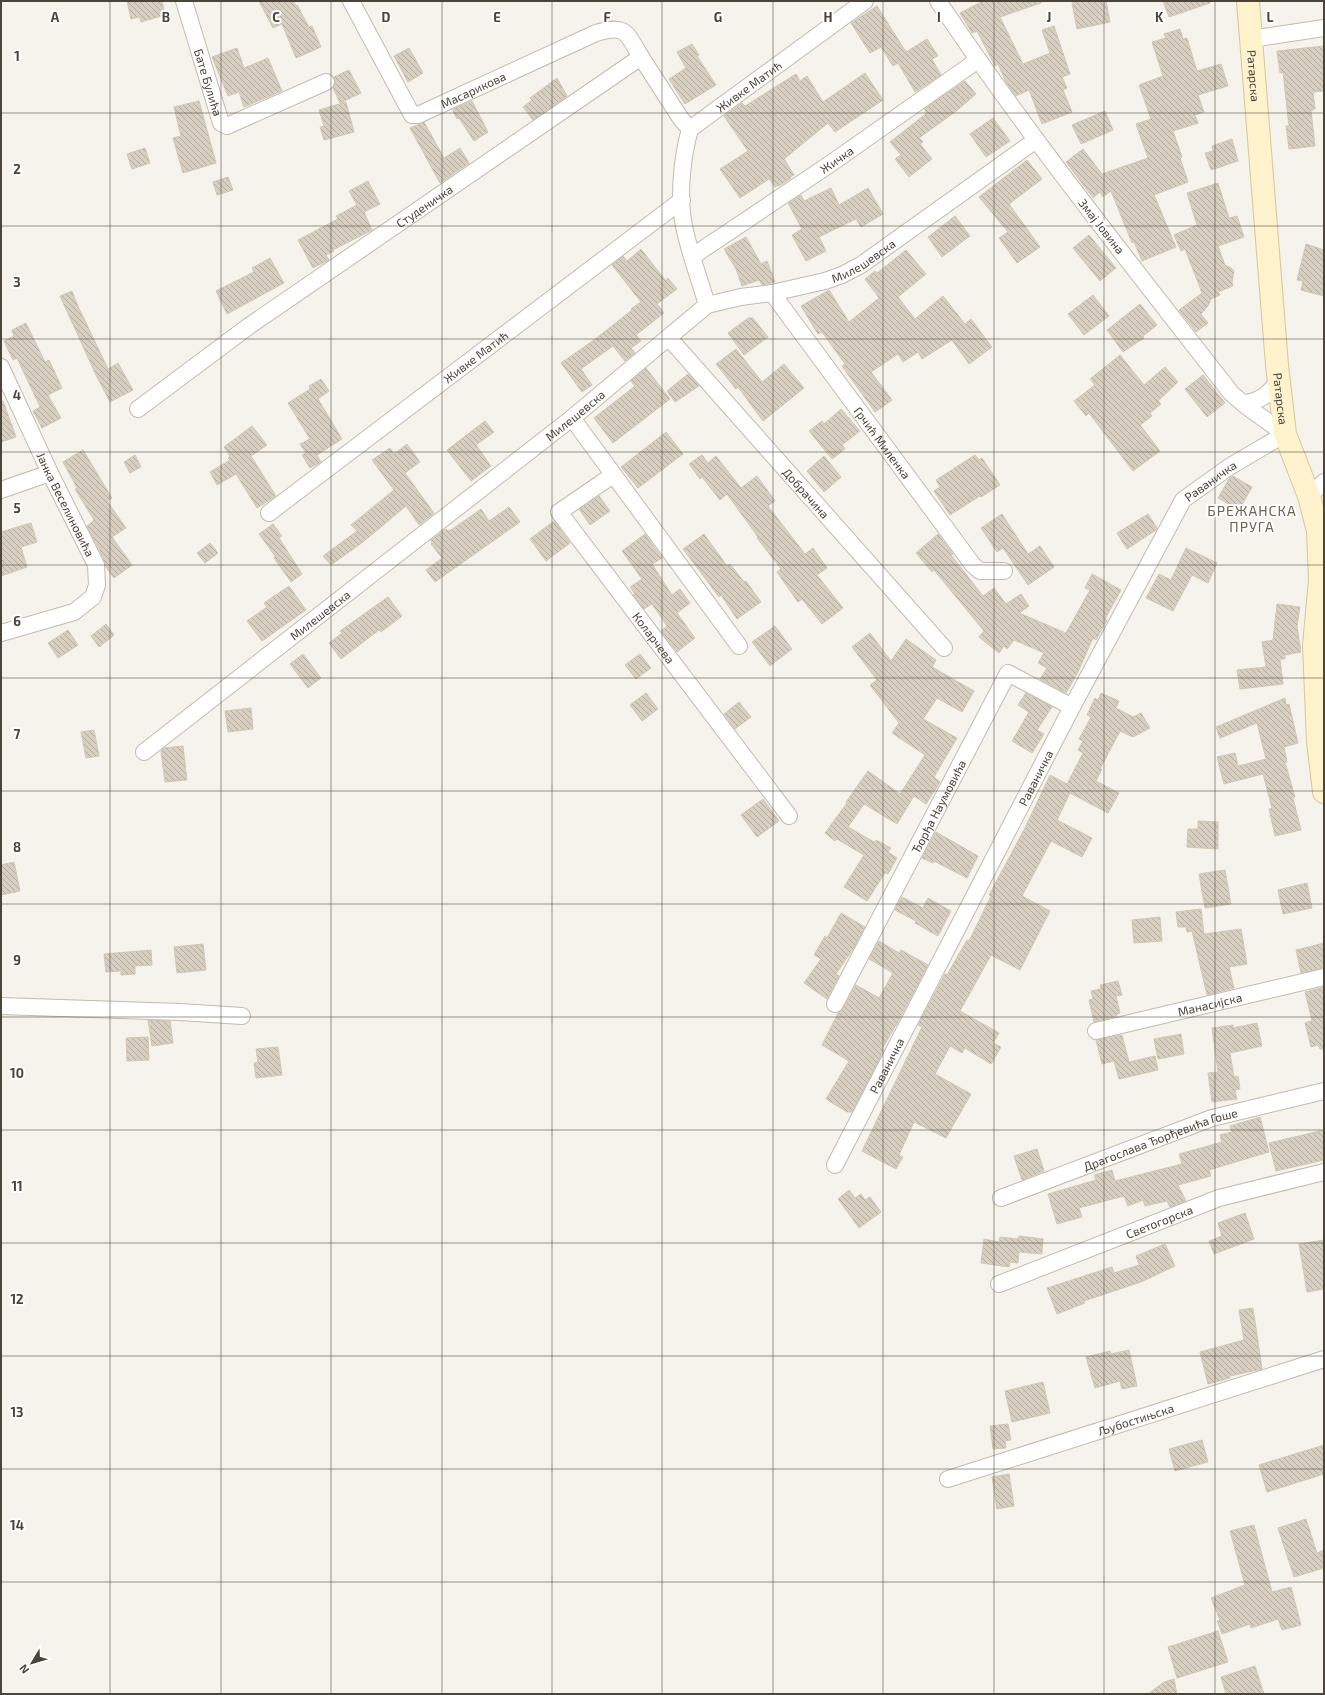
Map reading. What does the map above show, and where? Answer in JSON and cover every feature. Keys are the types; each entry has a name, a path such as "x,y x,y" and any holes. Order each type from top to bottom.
{"street":[{"name":"Бате Булића","path":"184,1 221,123 227,126 326,82"},
{"name":"Масарикова","path":"350,1 412,115 418,115 596,33 611,29 621,30 628,35 641,57"},
{"name":"Живке Матић","path":"690,129 865,1"},
{"name":"Змај Јовина","path":"938,1 978,60 1036,140 1231,392 1243,404 1285,434"},
{"name":"Ратарска","path":"1248,1 1279,380 1285,434 1316,489 1321,535 1320,580 1314,645 1318,741 1324,792"},
{"path":"1251,39 1324,28"},
{"path":"641,57 681,119 690,129 686,146 682,200 684,226 708,305"},
{"name":"Студеничка","path":"138,409 249,326 641,57"},
{"name":"Жичка","path":"693,256 830,164 978,60"},
{"name":"Милешевска","path":"144,752 572,418 708,305 741,297 772,293 825,281 842,275 861,265 1036,140"},
{"name":"Живке Матић","path":"269,513 682,200"},
{"name":"Грчић Миленка","path":"772,293 973,565 980,571 1004,571"},
{"name":"Добрачина","path":"669,338 944,648"},
{"name":"Јанка Веселиновића","path":"1,367 50,473 96,565 97,585 93,597 74,612 1,633"},
{"path":"1243,404 1258,401 1272,390 1279,380"},
{"path":"572,418 739,646"},
{"name":"Раваничка","path":"835,1166 1072,707 1183,500 1229,467 1285,434"},
{"path":"1,490 50,473"},
{"name":"Коларчева","path":"613,475 559,512 789,816"},
{"name":"Ђорђа Наумовића","path":"835,1004 1008,673 1072,707"},
{"name":"Манасијска","path":"1096,1031 1324,977"},
{"path":"1,1006 180,1012 242,1016"},
{"name":"Драгослава Ђорђевића Гоше","path":"1001,1198 1212,1118 1324,1091"},
{"name":"Светогорска","path":"999,1284 1219,1198 1324,1172"},
{"name":"Љубостињска","path":"948,1479 1324,1359"}],"building":[{"path":"127,1 162,1 165,15 141,22 140,17 131,19"},
{"path":"259,1 294,1 309,27 312,26 321,47 296,58 282,24 273,28"},
{"path":"983,1 1041,1 1041,3 1000,17 1023,64 1050,53 1042,30 1054,26 1070,74 1062,77 1067,88 1063,90 1072,112 1042,124 1029,90 1016,96 1006,82 998,64 995,66 977,31 972,33 960,13"},
{"path":"1080,1 1106,1 1110,22 1077,29 1072,3"},
{"path":"1163,1 1209,1 1210,3 1169,17"},
{"path":"877,6 906,52 927,39 938,56 932,59 941,75 915,92 898,63 893,66 881,47 870,53 851,23"},
{"path":"1180,29 1183,39 1187,38 1197,71 1221,64 1228,86 1198,95 1204,112 1195,115 1198,123 1173,131 1182,157 1180,158 1188,182 1154,195 1176,247 1142,261 1134,242 1132,243 1111,191 1103,197 1100,192 1093,198 1066,162 1083,149 1102,174 1148,158 1136,124 1151,119 1139,85 1163,76 1152,42 1166,38 1164,34"},
{"path":"692,44 699,55 697,56 716,85 685,104 669,79 686,68 677,52"},
{"path":"1324,46 1324,91 1313,92 1315,109 1311,110 1315,146 1289,149 1286,126 1289,126 1283,72 1280,73 1277,51"},
{"path":"237,48 244,68 268,58 282,91 244,107 239,92 228,96 212,57"},
{"path":"409,48 423,73 408,82 394,56"},
{"path":"349,70 361,93 340,103 333,88 335,83 334,77"},
{"path":"865,73 883,100 835,132 828,123 784,159 794,175 790,177 791,178 775,187 769,179 740,198 720,169 748,151 724,116 742,103 745,106 796,74 800,81 807,76 823,102"},
{"path":"557,78 567,96 533,120 523,107 532,100 530,98"},
{"path":"965,81 976,94 955,112 919,138 923,142 920,144 932,159 909,177 895,159 901,155 890,142 927,113 924,109"},
{"path":"199,101 216,163 183,173 173,138 181,136 174,107"},
{"path":"472,101 488,132 474,141 459,118 457,119 453,111 453,109"},
{"path":"346,102 354,132 324,140 320,127 324,126 319,110"},
{"path":"1105,111 1113,130 1081,144 1072,125"},
{"path":"993,118 1010,141 986,157 970,134"},
{"path":"424,122 444,158 460,148 469,163 440,183 410,128"},
{"path":"1232,139 1238,161 1211,170 1205,153 1213,151 1212,146"},
{"path":"145,148 150,163 132,169 127,154"},
{"path":"1027,160 1042,179 1009,204 1040,247 1017,263 999,238 1008,232 979,197"},
{"path":"228,177 233,190 217,195 213,182"},
{"path":"368,181 380,204 364,212 372,230 333,250 334,251 326,255 329,260 313,268 298,240 338,219 336,216 357,205 349,191"},
{"path":"1218,183 1229,218 1237,216 1244,237 1218,246 1225,265 1234,271 1232,282 1233,286 1218,292 1220,295 1211,299 1208,306 1201,314 1208,323 1196,332 1179,310 1202,293 1185,249 1181,251 1174,235 1197,225 1187,193"},
{"path":"831,188 839,205 868,188 883,214 861,227 856,219 819,237 826,251 806,261 792,235 802,229 788,203 801,195 804,201"},
{"path":"955,216 970,236 942,257 928,237"},
{"path":"1089,235 1116,268 1100,281 1073,248"},
{"path":"746,237 761,264 767,261 775,282 762,285 759,280 742,286 736,269 724,249"},
{"path":"1306,244 1324,250 1324,296 1301,290 1303,281 1297,280"},
{"path":"641,249 666,281 668,278 677,289 657,304 664,313 636,335 641,341 631,348 635,353 625,361 613,346 581,369 592,385 582,392 561,363 594,340 641,302 612,265 623,256 627,261"},
{"path":"906,250 926,274 898,297 915,319 943,296 965,324 971,319 992,347 969,364 952,340 922,359 918,352 903,362 898,354 871,372 892,400 875,412 842,366 845,364 822,332 818,334 801,306 829,290 849,322 879,298 865,279 875,271 877,273"},
{"path":"270,258 284,283 227,314 216,291 254,272 252,268"},
{"path":"72,291 108,369 118,363 133,390 110,402 60,296"},
{"path":"1093,295 1109,316 1084,335 1068,314"},
{"path":"1140,304 1157,325 1143,336 1144,338 1123,352 1107,330"},
{"path":"748,318 753,318 768,337 744,355 728,333"},
{"path":"26,323 45,362 49,360 62,388 48,395 61,418 42,428 33,411 40,407 17,358 13,360 4,341 14,336 12,330"},
{"path":"736,349 762,382 784,364 804,388 763,421 738,387 736,389 716,364"},
{"path":"1120,355 1144,385 1165,367 1178,382 1158,401 1161,404 1150,413 1152,416 1140,425 1160,451 1133,471 1089,413 1086,416 1074,401 1095,385 1090,379"},
{"path":"646,368 670,399 613,443 594,418 635,386 631,381"},
{"path":"688,374 699,386 675,402 667,391"},
{"path":"1203,375 1225,403 1207,417 1185,389"},
{"path":"321,379 329,391 318,399 342,439 317,455 321,462 310,468 302,455 306,453 300,444 310,439 288,403 310,389 309,386"},
{"path":"1,401 3,401 16,437 1,442"},
{"path":"841,409 860,431 842,445 845,449 832,459 809,431 822,421 824,424"},
{"path":"485,421 494,432 476,445 491,466 471,481 447,450"},
{"path":"252,426 267,445 251,456 276,496 257,508 236,474 217,485 210,472 230,460 228,458 230,456 224,447"},
{"path":"666,432 683,454 638,488 621,467"},
{"path":"407,444 420,462 405,473 434,513 419,525 406,506 363,542 331,565 323,556 357,531 351,525 394,490 372,460 390,448 394,454"},
{"path":"83,450 112,498 107,501 126,528 112,537 132,565 114,578 106,567 101,553 87,526 94,520 75,489 77,488 63,462"},
{"path":"135,455 141,467 130,473 124,462"},
{"path":"702,455 708,463 716,456 741,488 757,476 775,501 768,506 805,554 813,548 827,568 817,575 843,608 822,624 802,599 798,602 777,572 781,569 757,538 758,537 727,494 720,500 702,477 700,479 689,464"},
{"path":"975,455 979,460 982,458 1000,485 950,515 934,491 940,487 936,480"},
{"path":"824,456 841,477 824,492 807,471"},
{"path":"1233,476 1252,487 1239,510 1218,498 1229,479"},
{"path":"599,496 610,511 590,525 579,509"},
{"path":"509,507 520,522 435,582 426,570 442,558 431,544 431,540 446,529 448,531 451,530 481,509 489,521"},
{"path":"1002,514 1028,554 1040,546 1054,567 1028,585 1003,548 997,552 981,528"},
{"path":"1148,514 1157,528 1156,530 1127,549 1117,533"},
{"path":"554,521 570,543 546,561 530,539"},
{"path":"31,523 37,542 21,547 27,567 1,576 1,532"},
{"path":"273,524 282,536 279,538 302,574 291,582 259,534"},
{"path":"645,534 662,558 652,564 672,595 680,589 690,603 677,613 695,638 677,652 661,631 667,626 652,604 644,609 633,595 635,594 630,587 642,579 622,551"},
{"path":"704,534 727,566 730,564 744,582 746,581 761,602 737,619 721,595 719,597 683,549"},
{"path":"938,534 953,554 951,555 983,596 994,588 1006,604 1021,594 1029,606 1019,613 1066,633 1090,590 1085,588 1092,574 1121,590 1105,619 1107,620 1096,640 1093,638 1078,672 1066,693 1040,679 1047,668 1038,663 1044,653 1014,640 1007,649 1004,646 999,653 979,637 984,631 934,570 932,572 916,553"},
{"path":"210,543 218,553 205,563 197,553"},
{"path":"1186,548 1217,563 1208,583 1192,575 1173,611 1146,598 1159,574 1171,580"},
{"path":"289,586 306,610 262,641 247,621 267,607 264,603"},
{"path":"388,597 402,616 381,632 379,630 341,659 329,643 342,633 340,631"},
{"path":"1277,604 1300,607 1297,626 1301,652 1285,655 1285,659 1280,659 1283,684 1240,689 1237,670 1266,667 1262,642 1273,640"},
{"path":"106,624 114,635 99,647 91,636"},
{"path":"775,626 792,649 770,666 752,642"},
{"path":"68,630 78,645 58,658 48,643"},
{"path":"870,633 891,661 906,639 936,660 932,667 974,691 962,712 937,698 923,719 957,738 934,777 940,782 926,804 914,796 897,824 864,804 848,827 874,842 876,840 891,848 888,852 897,858 888,874 885,873 867,901 844,887 864,855 837,839 835,841 825,833 868,771 900,794 925,755 892,733 899,723 870,685 877,680 852,647"},
{"path":"303,654 321,678 308,688 290,664"},
{"path":"640,654 651,668 636,679 625,665"},
{"path":"646,693 658,709 642,721 630,705"},
{"path":"1026,693 1052,707 1037,730 1044,734 1032,753 1012,741 1029,712 1018,705"},
{"path":"1101,693 1119,701 1116,708 1133,717 1141,713 1150,728 1133,737 1120,731 1100,769 1102,769 1096,781 1119,793 1108,813 1070,793 1057,820 1092,838 1082,857 1051,841 1022,896 1050,911 1020,970 991,955 960,1011 999,1033 993,1043 1001,1047 991,1064 965,1048 962,1053 950,1046 935,1074 971,1094 946,1138 914,1122 899,1155 903,1157 896,1169 862,1151 922,1027 918,1025 945,974 947,975 967,940 969,941 991,896 989,895 1025,828 1050,775 1067,784 1083,753 1078,750 1083,741 1079,739 1091,717 1087,715 1095,698 1098,700"},
{"path":"1285,698 1286,705 1289,704 1298,743 1284,747 1287,762 1285,762 1295,797 1293,798 1301,830 1275,836 1269,809 1272,808 1263,774 1224,784 1217,757 1235,753 1238,766 1266,759 1257,723 1220,738 1216,727"},
{"path":"739,702 751,717 735,729 724,714"},
{"path":"251,708 253,729 228,732 225,711"},
{"path":"94,730 99,756 86,758 81,732"},
{"path":"183,746 187,780 165,782 161,751 164,748"},
{"path":"763,799 779,821 757,837 741,815"},
{"path":"1198,821 1218,822 1218,849 1187,847 1188,829 1198,829"},
{"path":"936,832 978,856 967,878 934,861 933,863 922,858"},
{"path":"14,862 20,891 1,895 1,865"},
{"path":"1225,870 1231,904 1205,908 1199,874"},
{"path":"1307,883 1312,908 1283,914 1278,890"},
{"path":"902,897 923,908 928,898 951,911 938,936 915,923 916,921 895,910"},
{"path":"1201,909 1204,934 1241,929 1247,964 1229,967 1234,988 1207,995 1192,931 1187,932 1186,927 1178,927 1176,912"},
{"path":"841,913 865,927 853,949 836,974 839,976 827,999 804,983 821,959 814,955 825,936 827,938"},
{"path":"1160,917 1162,941 1134,943 1132,920"},
{"path":"879,941 899,953 901,950 928,965 882,1049 884,1050 852,1112 847,1112 826,1099 849,1061 822,1045 838,1013 843,1008 856,985 879,998 893,973 869,959"},
{"path":"1324,943 1324,968 1301,973 1296,950"},
{"path":"203,944 206,970 177,973 174,947"},
{"path":"151,950 152,965 135,966 135,974 121,975 121,971 106,972 104,954"},
{"path":"1118,981 1122,995 1116,996 1120,1013 1117,1014 1117,1016 1094,1022 1089,1000 1093,999 1091,991 1101,989 1100,985"},
{"path":"1324,987 1324,1049 1320,1049 1318,1045 1311,1047 1305,1023 1312,1021 1305,992"},
{"path":"148,1020 170,1021 173,1043 152,1046"},
{"path":"1257,1023 1262,1046 1230,1053 1234,1077 1238,1076 1240,1089 1235,1090 1237,1099 1212,1102 1208,1073 1218,1072 1212,1028 1233,1025 1233,1028"},
{"path":"1181,1034 1184,1054 1158,1059 1154,1039"},
{"path":"1122,1035 1129,1062 1155,1056 1158,1070 1119,1079 1114,1061 1102,1064 1096,1040"},
{"path":"148,1037 149,1060 127,1061 126,1038"},
{"path":"278,1047 282,1075 256,1078 254,1063 258,1062 256,1049"},
{"path":"1260,1117 1269,1152 1209,1170 1211,1176 1178,1185 1186,1201 1170,1207 1167,1201 1145,1206 1143,1200 1128,1206 1124,1196 1079,1208 1082,1217 1057,1224 1048,1194 1096,1180 1094,1175 1112,1170 1115,1181 1182,1164 1179,1154 1222,1142 1220,1135 1232,1132 1230,1126"},
{"path":"1324,1130 1324,1160 1276,1171 1269,1143"},
{"path":"1037,1149 1044,1171 1022,1180 1014,1156"},
{"path":"849,1190 855,1198 861,1194 865,1200 870,1197 881,1212 859,1228 838,1199"},
{"path":"1245,1213 1254,1239 1214,1254 1209,1241 1222,1236 1218,1223"},
{"path":"1019,1236 1043,1239 1042,1254 1019,1252 1018,1263 1010,1262 1009,1267 981,1263 984,1239 999,1242 1000,1237 1018,1239"},
{"path":"1324,1240 1324,1289 1307,1292 1299,1244"},
{"path":"1165,1244 1175,1266 1141,1282 1084,1301 1085,1303 1057,1314 1047,1288 1112,1267 1114,1273 1139,1265 1136,1256"},
{"path":"1253,1308 1262,1369 1230,1376 1230,1378 1208,1384 1200,1352 1244,1340 1239,1310"},
{"path":"1129,1350 1137,1386 1122,1389 1120,1381 1095,1388 1086,1357 1110,1351 1111,1354"},
{"path":"1043,1382 1050,1413 1012,1422 1005,1391"},
{"path":"1008,1424 1011,1440 1005,1441 1006,1448 993,1449 990,1426"},
{"path":"1202,1440 1208,1462 1175,1471 1169,1449"},
{"path":"1324,1445 1324,1474 1267,1492 1259,1465"},
{"path":"1009,1474 1014,1506 997,1509 992,1477"},
{"path":"1306,1519 1317,1553 1324,1550 1324,1568 1294,1577 1278,1528"},
{"path":"1254,1525 1272,1592 1291,1587 1301,1625 1282,1630 1278,1619 1251,1628 1250,1624 1222,1634 1217,1621 1220,1620 1211,1598 1245,1585 1230,1531"},
{"path":"1218,1631 1228,1662 1177,1678 1168,1647"},
{"path":"1255,1666 1264,1694 1226,1694 1221,1677"},
{"path":"1174,1679 1177,1694 1148,1694 1164,1682"}],"district":[{"name":"БРЕЖАНСКА ПРУГА","path":"1252,518"}]}
